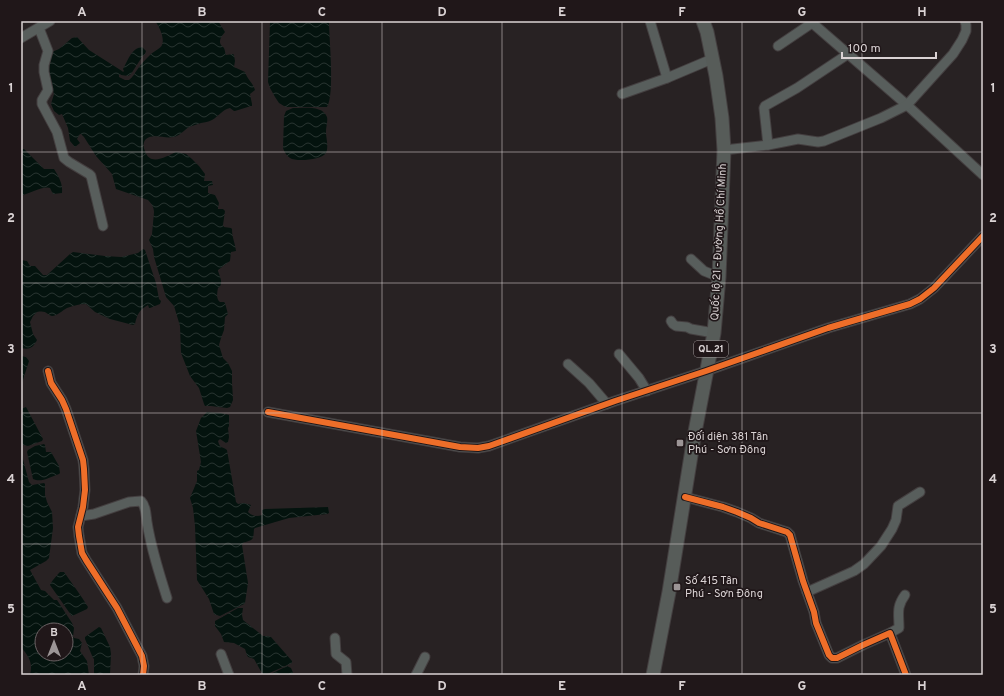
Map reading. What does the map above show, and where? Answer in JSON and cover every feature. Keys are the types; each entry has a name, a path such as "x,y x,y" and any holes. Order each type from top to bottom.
{"highway":[{"name":"Quốc lộ 21 - Đường Hồ Chí Minh","path":"653,675 669,592 706,371 714,334 720,277 724,150 722,118 716,76 707,32 703,21"}],"street":[{"path":"21,38 50,21"},
{"path":"650,21 667,78"},
{"path":"778,46 811,22 907,105 983,175"},
{"path":"724,150 768,145 798,139 818,142 824,141 882,118 907,105 953,54 966,31 967,22"},
{"path":"38,28 48,51 44,65 48,90 42,100 42,104 57,132 64,158 91,176 102,226"},
{"path":"768,145 765,106 797,88 848,54"},
{"path":"622,94 667,78 712,59"},
{"path":"268,412 460,448 489,446 828,328 910,304 920,299 934,288 983,236"},
{"path":"691,259 707,273 720,277"},
{"path":"671,321 676,326 714,334"},
{"path":"619,354 639,378 647,391"},
{"path":"568,364 589,383 607,404"},
{"path":"48,371 51,383 66,409 83,460 85,490 78,527 82,553 117,608 142,656 144,666 143,675"},
{"path":"807,592 854,571 864,564 877,551 892,529 896,520 898,506 920,492"},
{"path":"684,497 723,507 744,515 759,523 787,532 790,535 816,623 829,655 832,658 837,658 899,628 898,608 905,595"},
{"path":"81,516 94,514 129,502 141,501 144,504 150,540 167,598"},
{"path":"890,633 906,675"},
{"path":"335,638 336,654 346,662 347,675"},
{"path":"221,654 229,675"},
{"path":"416,675 425,657"}],"water":[{"path":"155,21 218,21 225,32 220,41 226,55 234,55 234,67 245,72 255,90 250,94 252,106 235,111 230,108 223,111 212,120 189,127 175,136 152,136 144,142 144,149 147,156 151,158 164,158 176,152 186,154 192,159 205,174 204,181 212,181 213,185 208,186 208,193 215,195 219,203 218,209 223,209 225,211 224,227 232,229 236,251 231,252 230,261 218,270 221,284 218,288 217,294 219,301 225,303 228,314 225,317 224,330 219,345 223,358 228,363 232,371 233,400 230,407 227,408 205,406 199,388 190,376 181,353 180,326 174,306 166,297 153,249 149,240 152,234 154,212 152,205 148,200 116,189 112,174 96,156 84,137 80,134 77,139 80,143 75,147 70,141 68,128 62,114 59,115 54,111 51,104 54,94 49,77 52,52 59,49 72,38 77,37 89,50 123,72 123,69 132,52 142,47 146,51 145,54 131,74 128,76 119,75 119,77 125,80 129,80 144,61 162,45 163,42 160,29"},
{"path":"270,21 329,21 331,91 327,107 286,107 279,103 275,97 268,82"},
{"path":"293,108 312,108 325,113 327,117 327,148 324,155 309,160 298,160 290,158 285,152 283,148 284,116 286,111"},
{"path":"21,149 24,149 44,169 54,169 58,175 62,187 62,193 53,194 48,187 21,196"},
{"path":"143,249 145,250 156,283 159,299 161,301 160,304 150,308 148,305 142,309 135,324 133,325 110,319 95,312 86,304 67,308 54,316 43,312 37,312 30,322 33,334 37,340 30,348 21,348 21,260 27,261 30,266 35,266 43,275 47,275 73,252 121,257 138,253"},
{"path":"21,356 26,357 29,361 21,386"},
{"path":"26,407 43,439 42,441 28,446 21,443 21,409"},
{"path":"207,412 229,415 228,442 226,443 220,439 218,441 220,446 227,450 236,502 238,504 244,503 251,505 248,512 257,516 262,515 262,510 265,509 328,507 329,513 289,518 255,528 252,539 243,543 242,545 248,583 245,603 220,616 214,614 209,599 197,580 195,526 190,498 197,481 197,471 199,470 201,462 196,431 201,418"},
{"path":"44,444 46,452 51,452 59,466 60,473 46,479 36,480 33,479 27,452 35,446"},
{"path":"21,452 29,482 32,485 45,484 45,495 52,512 53,528 49,558 30,570 41,590 45,591 54,600 57,600 71,622 34,622 34,662 74,662 74,638 79,639 82,643 80,651 87,661 89,675 30,675 30,660 21,647"},
{"path":"60,572 64,572 88,607 87,609 72,616 71,615 50,585"},
{"path":"238,608 243,608 243,620 263,636 271,637 292,661 292,663 263,675 254,659 248,656 245,649 234,643 224,642 221,634 215,626 215,621"},
{"path":"99,627 101,628 110,647 110,675 94,675 94,659 85,639 85,637"},
{"path":"287,666 291,668 294,675 269,675"}],"cycle path":[{"path":"268,412 460,447 478,448 489,446 828,328 910,304 920,299 934,288 983,236"},
{"path":"48,371 51,383 66,409 83,460 85,490 78,527 82,553 117,608 142,656 144,666 143,675"},
{"path":"685,497 723,507 751,518 759,523 787,532 790,535 816,623 829,655 832,658 837,658 890,633 906,675"}],"place":[{"name":"Đối diện 381 Tân Phú - Sơn Đông","path":"680,443"},
{"name":"Số 415 Tân Phú - Sơn Đông","path":"677,587"}]}
